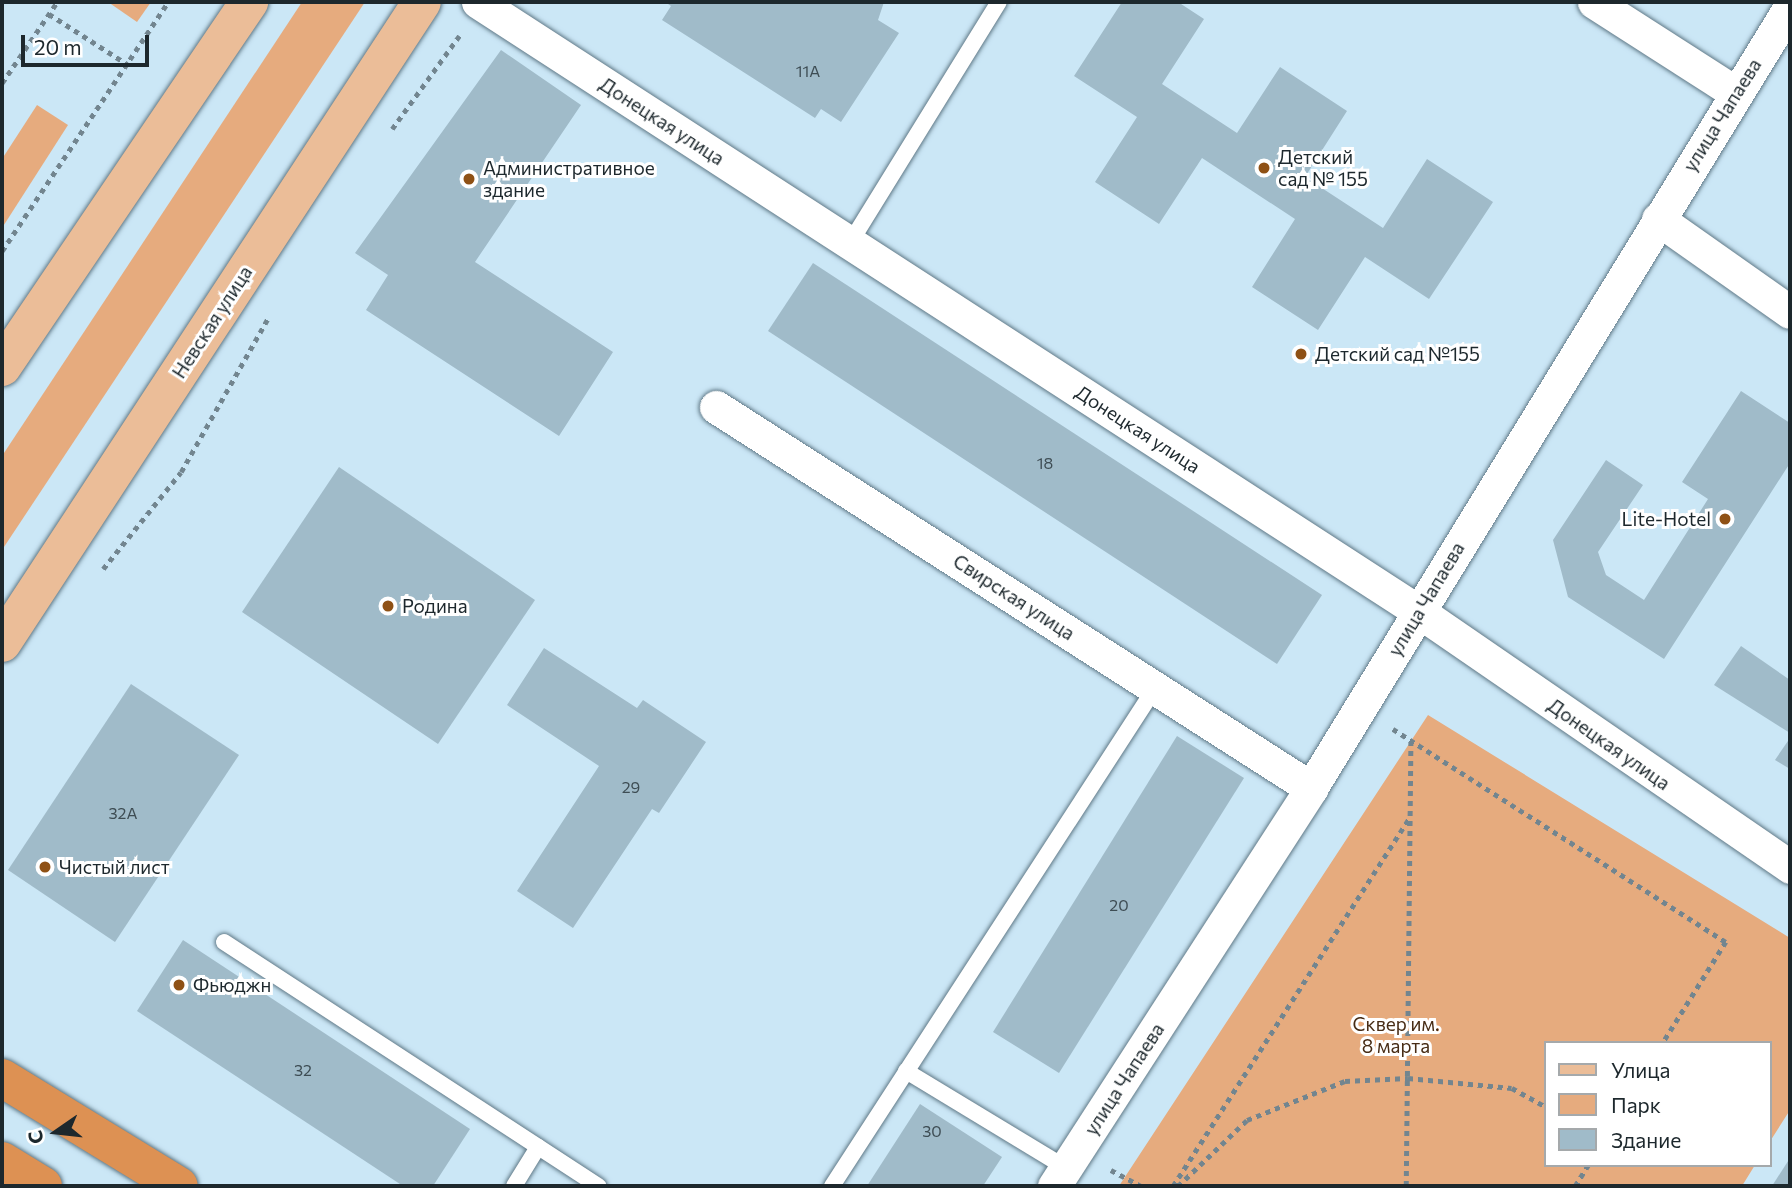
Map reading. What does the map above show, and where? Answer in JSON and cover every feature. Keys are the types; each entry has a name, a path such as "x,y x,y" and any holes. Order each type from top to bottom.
{"highway":[{"path":"2,1077 178,1186"},
{"path":"2,1161 43,1186"}],"main road":[{"path":"2,367 249,2"},
{"name":"Невская улица","path":"2,643 422,2"}],"street":[{"path":"1594,2 1736,93"},
{"name":"Донецкая улица","path":"480,3 1418,611 1790,867"},
{"name":"улица Чапаева","path":"1060,1177 1311,788 1790,7"},
{"path":"1658,219 1790,312"},
{"name":"Свирская улица","path":"716,407 1311,788"}],"lane":[{"path":"850,243 999,2"},
{"path":"832,1186 1155,688"},
{"path":"224,942 598,1186"},
{"path":"906,1071 1060,1177"},
{"path":"514,1186 538,1147"}],"path":[{"path":"2,83 57,2"},
{"path":"2,251 168,2"},
{"path":"387,136 480,3"},
{"path":"49,14 127,64"},
{"path":"98,576 181,472 268,318"},
{"path":"1406,1186 1410,741 1726,942 1664,1041"},
{"path":"1175,1186 1410,818"},
{"path":"1175,1186 1247,1120 1345,1081 1408,1078 1512,1088 1544,1105"},
{"path":"1575,1186 1587,1167"},
{"path":"1125,1178 1141,1186"}],"green space":[{"path":"108,2 151,2 137,22"},
{"path":"302,2 365,2 2,550 2,456"},
{"path":"37,105 68,125 2,228 2,159"},
{"name":"Сквер им. 8 марта","path":"1428,715 1790,938 1790,1110 1771,1140 1771,1041 1544,1041 1544,1167 1754,1167 1742,1186 1119,1186"}],"building":[{"path":"665,2 884,2 878,20 899,33 841,122 821,109 815,118 662,20 671,6"},
{"name":"Детский сад № 155","path":"1122,2 1178,2 1204,19 1162,84 1237,133 1280,67 1347,111 1305,177 1383,228 1427,159 1493,202 1429,299 1365,257 1318,330 1252,287 1295,219 1202,158 1159,224 1095,182 1137,117 1074,76"},
{"name":"Административное здание","path":"501,50 581,105 475,262 613,352 559,436 366,310 388,275 355,253"},
{"path":"813,263 1322,595 1277,664 768,331"},
{"name":"Lite-Hotel","path":"1741,391 1790,423 1790,463 1664,659 1568,597 1553,540 1606,460 1643,485 1598,552 1606,575 1644,600 1708,499 1682,482"},
{"name":"Родина","path":"339,467 535,600 438,744 242,612"},
{"path":"1741,646 1790,680 1790,733 1714,685"},
{"path":"544,648 637,708 643,700 706,742 659,813 652,809 573,928 517,891 599,766 507,705"},
{"path":"131,684 239,755 115,942 8,870"},
{"path":"1177,736 1244,778 1059,1073 993,1032"},
{"path":"1790,738 1790,769 1775,760"},
{"path":"183,940 470,1129 433,1186 403,1186 137,1011"},
{"path":"920,1104 1002,1157 983,1186 867,1186"},
{"path":"1790,1158 1790,1186 1772,1186"}],"place":[{"name":"Детский сад № 155","path":"1264,168"},
{"name":"Административное здание","path":"469,179"},
{"name":"Детский сад №155","path":"1301,354"},
{"name":"Lite-Hotel","path":"1725,519"},
{"name":"Родина","path":"388,606"},
{"name":"Чистый лист","path":"45,867"},
{"name":"Фьюджн","path":"179,985"}]}
